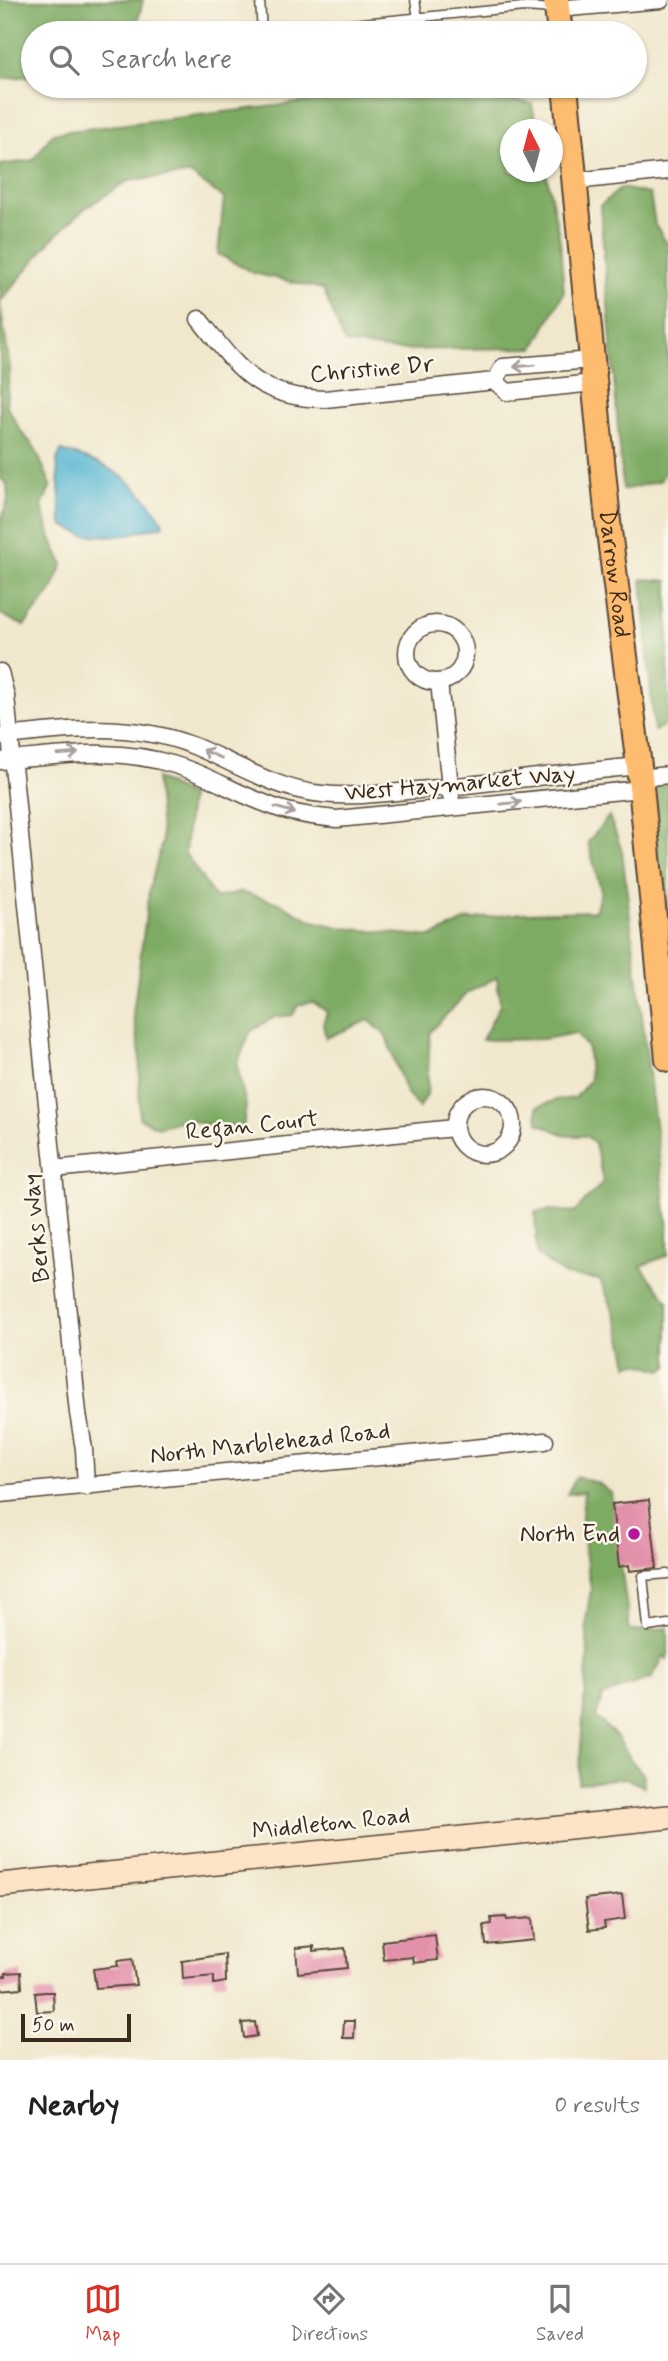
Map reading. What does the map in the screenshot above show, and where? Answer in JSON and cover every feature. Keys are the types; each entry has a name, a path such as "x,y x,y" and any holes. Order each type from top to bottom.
{"main road":[{"name":"Darrow Road","path":"566,98 609,531 640,777 668,1059"}],"street":[{"path":"558,14 661,0"},
{"path":"575,181 668,171"},
{"name":"Christine Dr","path":"199,319 236,366 256,382 301,398 325,399 495,381 508,392 593,371"},
{"name":"Christine Dr","path":"495,381 503,367 593,371"},
{"name":"Berks Way","path":"0,672 6,696 6,761 54,1168 86,1487"},
{"path":"439,682 453,809"},
{"name":"West Haymarket Way","path":"5,736 86,728 145,733 191,745 279,784 321,794 351,796 450,787 640,777"},
{"name":"West Haymarket Way","path":"6,761 100,752 154,759 203,775 262,803 317,818 354,819 453,809 640,777"},
{"path":"640,777 668,775"},
{"name":"Regan Court","path":"54,1168 454,1128"},
{"name":"North Marblehead Road","path":"0,1494 545,1441"},
{"name":"Middleton Road","path":"0,1885 668,1817"}],"lane":[{"path":"260,0 261,21"},
{"path":"415,0 418,18"},
{"path":"387,21 515,4 558,14"},
{"path":"668,1574 643,1576 648,1626 668,1624"}],"green space":[{"path":"0,0 143,0 138,21 21,21 21,77 0,79"},
{"path":"350,98 504,98 532,104 535,119 500,119 500,182 548,182 560,241 564,292 534,348 393,350 345,343 323,289 253,273 218,254 224,198 190,174 128,181 84,209 53,238 0,302 0,165 33,160 53,133"},
{"path":"621,188 650,194 655,225 668,245 668,420 665,423 668,468 660,481 623,490 600,206"},
{"path":"0,303 10,368 6,404 20,430 35,448 51,485 42,506 51,538 63,564 52,590 24,626 0,614 0,523 8,500 7,484 0,478"},
{"path":"642,579 668,581 668,723 654,731"},
{"path":"156,778 190,796 185,853 215,898 241,892 279,903 313,921 344,928 431,937 467,920 521,913 595,911 601,891 588,842 609,816 622,851 668,1230 668,1255 641,1266 668,1301 668,1367 662,1370 638,1363 628,1365 617,1321 600,1280 565,1275 537,1255 535,1212 575,1212 603,1182 595,1143 586,1136 567,1136 538,1123 537,1107 556,1100 575,1098 590,1080 588,1049 576,1033 544,1039 482,1040 500,1005 497,977 467,993 430,1032 427,1095 419,1108 406,1093 386,1036 369,1020 326,1038 323,1024 327,1012 313,1002 298,1005 293,1015 274,1017 250,1032 237,1065 246,1106 243,1128 203,1124 186,1119 158,1127 139,1118 140,1053 133,1014 149,891 162,842"},
{"path":"640,778 668,778 668,1000"},
{"path":"576,1477 598,1483 611,1493 630,1631 668,1628 668,1660 664,1656 652,1678 602,1697 596,1717 617,1737 644,1775 644,1787 626,1778 578,1783 588,1654 586,1620 591,1589 581,1527 584,1492 567,1494"}],"water":[{"path":"61,451 93,461 121,476 145,497 164,525 120,536 84,535 62,525 57,460"}],"building":[{"name":"North End","path":"649,1500 657,1568 630,1571 629,1565 619,1567 612,1504"},
{"path":"622,1895 625,1919 604,1922 605,1928 589,1930 585,1899"},
{"path":"506,1917 507,1920 532,1918 534,1940 486,1945 484,1925 492,1924 491,1918"},
{"path":"435,1935 438,1960 414,1963 413,1957 384,1960 382,1941"},
{"path":"314,1946 314,1951 345,1948 347,1968 298,1973 296,1948"},
{"path":"225,1954 226,1982 214,1984 214,1976 183,1979 182,1961"},
{"path":"132,1959 136,1985 96,1988 93,1969 118,1966 117,1961"},
{"path":"21,1972 22,1988 0,1990 0,1977 6,1976 6,1973"},
{"path":"53,1992 54,2011 37,2012 35,1993"},
{"path":"344,2021 355,2021 354,2038 343,2038"},
{"path":"255,2022 257,2036 244,2038 242,2023"}],"place":[{"name":"North End","path":"634,1534"}]}
